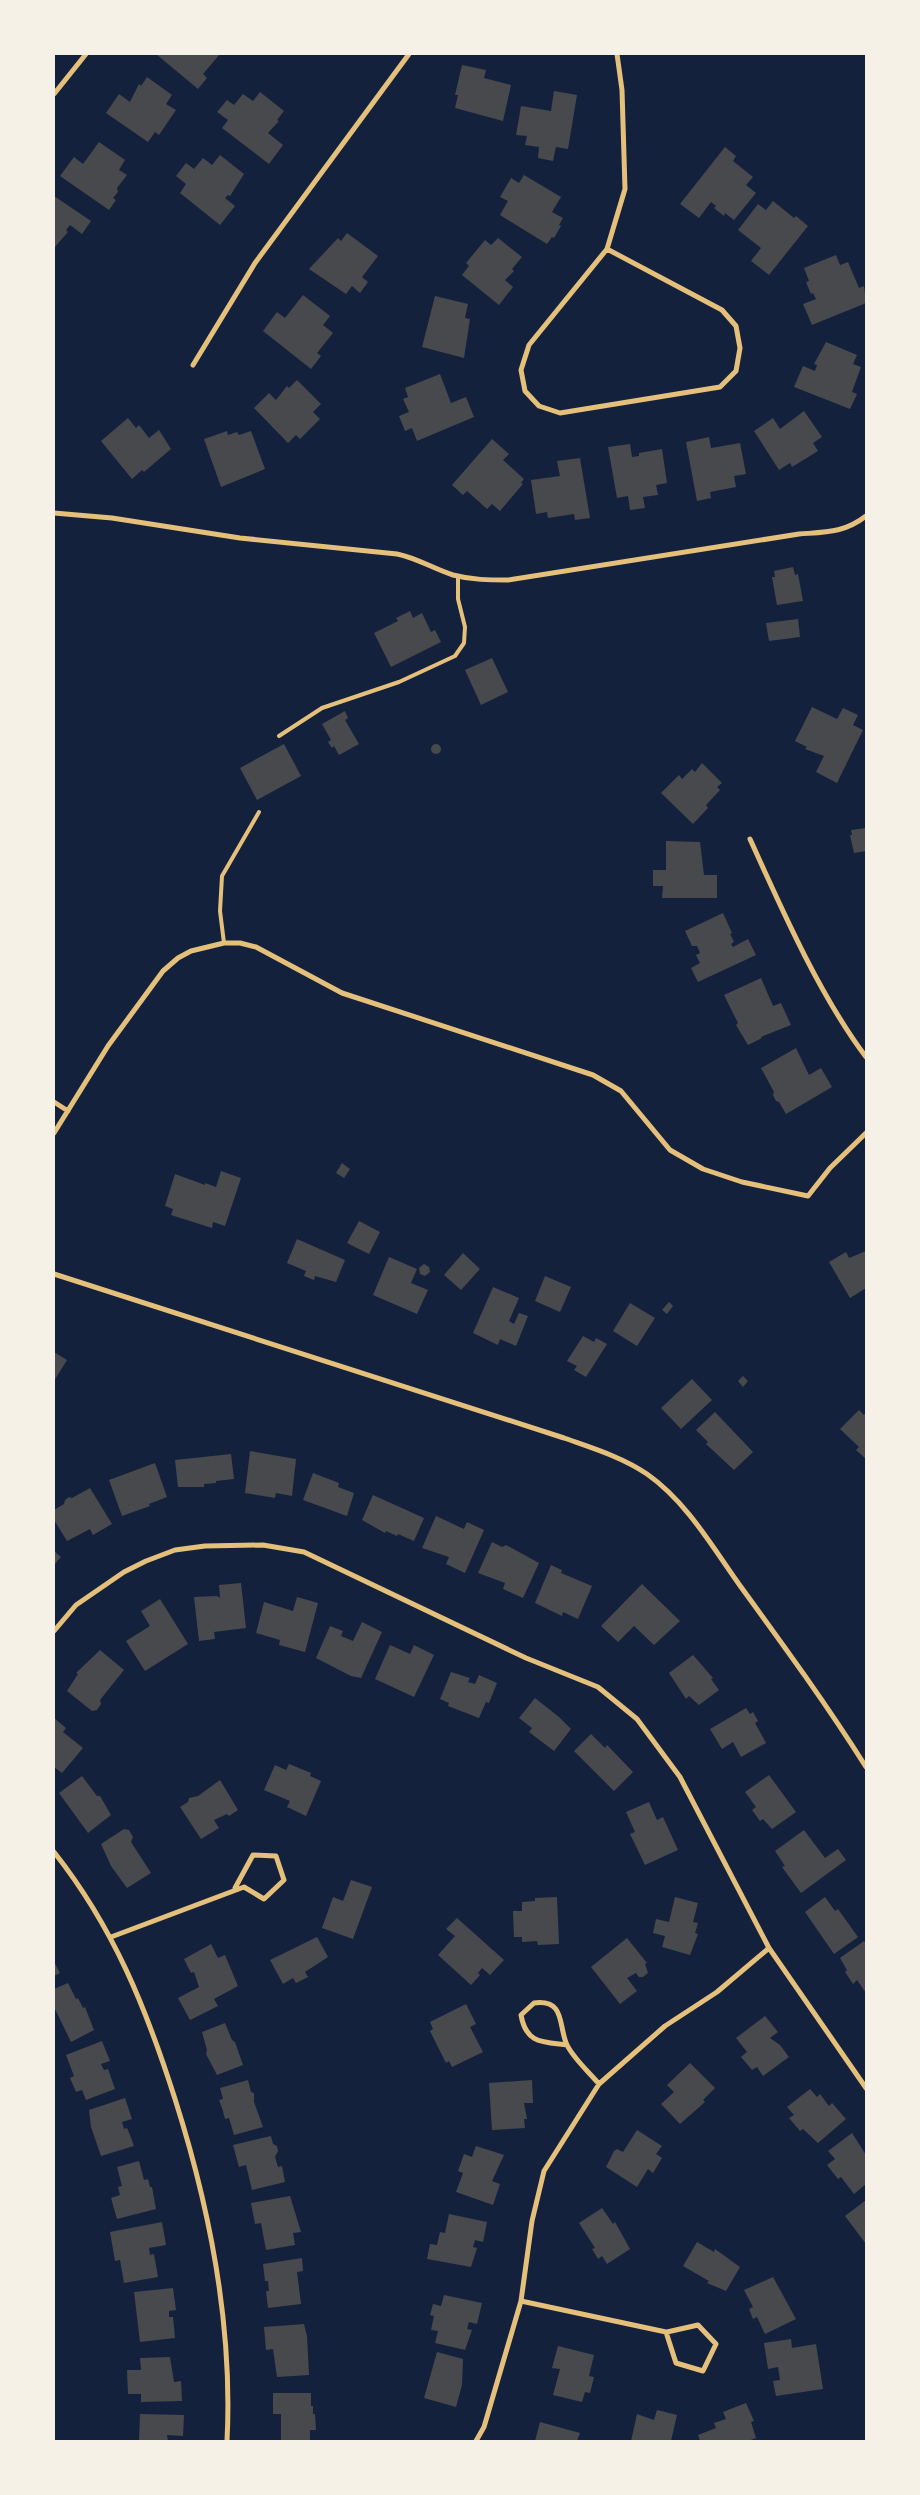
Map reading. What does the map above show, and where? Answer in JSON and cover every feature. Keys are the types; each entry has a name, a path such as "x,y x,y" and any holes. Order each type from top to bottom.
{"street":[{"path":"54,94 86,54"},
{"path":"193,365 255,262 409,54"},
{"path":"607,249 722,310 736,326 740,348 736,371 720,386 560,413 539,406 525,391 521,370 529,345 607,249 625,189 622,90 617,54"},
{"path":"54,514 112,518 240,538 397,554 458,576 481,580 508,580 799,534 841,530 854,525 866,516"},
{"path":"750,839 783,911 819,980 854,1041 866,1057"},
{"path":"54,1133 108,1046 163,971 178,958 191,952 224,943 240,943 256,947 342,993 593,1074 621,1091 670,1150 703,1169 742,1182 808,1196 830,1168 866,1133"},
{"path":"54,1102 68,1111"},
{"path":"54,1274 564,1438 623,1460 647,1474 672,1494 700,1529 835,1719 866,1767"},
{"path":"54,1631 76,1605 124,1572 175,1550 205,1546 263,1545 304,1552 526,1658 598,1687 637,1718 680,1777 769,1948 866,2088"},
{"path":"54,1852 76,1882 111,1937 135,1985 154,2035 192,2155 208,2222 219,2289 226,2357 227,2441"},
{"path":"111,1937 244,1887 264,1900 284,1880 276,1856 253,1855 236,1888"},
{"path":"476,2441 484,2427 521,2302 532,2221 544,2171 599,2084 665,2026 717,1992 769,1948"},
{"path":"568,2045 541,2042 528,2035 523,2026 521,2015 534,2003 548,2003 555,2008 560,2016 568,2045 599,2084"},
{"path":"521,2302 666,2332 676,2363 703,2371 716,2344 698,2325 667,2332"}],"lane":[{"path":"279,736 322,708 399,682 455,656 464,643 465,627 458,600 458,576"},
{"path":"224,943 220,911 222,876 258,812"}],"building":[{"path":"156,54 220,54 203,74 207,78 198,89"},
{"path":"462,65 486,70 484,78 511,85 503,121 455,108 458,95 455,95"},
{"path":"147,77 172,95 166,104 176,110 159,135 155,132 148,142 106,113 119,94 130,102 139,84 141,86"},
{"path":"554,91 577,95 568,149 556,147 553,161 538,158 539,147 525,145 527,136 516,135 521,106 551,111"},
{"path":"260,92 284,111 277,120 279,121 268,133 283,145 269,164 222,128 228,120 217,112 227,100 234,105 243,94 253,101"},
{"path":"99,142 125,160 119,170 127,175 117,188 118,192 113,198 116,200 109,210 60,176 74,157 83,164"},
{"path":"725,147 736,156 733,161 753,177 746,185 756,193 734,220 725,213 724,216 714,208 716,206 711,202 699,218 680,204"},
{"path":"220,155 244,174 230,196 228,195 225,198 235,206 220,225 180,193 186,184 176,176 186,163 194,169 203,158 212,165"},
{"path":"524,175 561,197 552,212 563,218 559,225 561,226 554,238 552,237 547,244 500,215 508,201 500,197 511,178 519,183"},
{"path":"54,196 91,221 82,234 70,225 66,230 68,232 54,248"},
{"path":"773,201 794,218 796,216 808,226 769,275 751,261 761,248 738,230 758,204 766,210"},
{"path":"347,233 378,256 362,277 368,282 360,293 352,286 346,294 309,269 338,238 341,241"},
{"path":"498,238 522,257 512,269 514,271 505,280 513,287 499,305 462,275 469,266 466,263 485,240 491,245"},
{"path":"836,255 840,265 848,262 859,288 864,286 866,303 812,325 803,304 816,299 813,293 811,294 806,282 809,281 804,268"},
{"path":"303,295 330,316 323,325 333,333 317,353 321,356 311,369 263,331 277,312 285,318"},
{"path":"435,296 468,304 465,318 470,319 464,358 422,347"},
{"path":"826,342 857,355 853,364 861,367 852,392 857,394 850,409 794,387 803,366 815,371 817,365 814,364"},
{"path":"440,374 451,403 466,397 474,417 417,441 412,428 405,431 399,416 409,412 403,399 408,397 405,388"},
{"path":"297,380 321,404 313,412 320,419 300,439 296,435 288,443 254,408 269,393 276,400 287,386 289,388"},
{"path":"804,411 822,437 813,443 818,451 792,467 790,463 779,470 754,431 773,418 780,429"},
{"path":"128,418 136,428 139,425 149,438 159,430 171,449 144,472 142,470 132,479 101,441"},
{"path":"227,431 228,435 237,432 239,435 251,431 265,469 221,487 204,439"},
{"path":"709,437 711,448 740,443 746,474 734,476 736,487 710,492 711,498 697,501 686,442"},
{"path":"492,439 509,454 503,460 524,479 521,483 523,484 500,511 492,504 487,509 467,491 463,495 452,485"},
{"path":"630,444 632,457 639,456 639,453 662,449 667,483 656,485 658,495 643,497 645,508 630,510 628,496 617,498 608,447"},
{"path":"580,458 590,518 575,520 574,514 548,518 547,512 536,514 531,480 560,476 557,461"},
{"path":"793,567 795,575 798,574 803,601 777,605 772,577 775,577 774,571"},
{"path":"410,611 413,618 422,613 431,632 435,630 441,642 391,667 374,633 398,621 396,618"},
{"path":"798,619 800,637 769,641 766,623"},
{"path":"492,658 508,692 481,705 465,670"},
{"path":"812,707 837,719 843,708 858,715 853,725 863,730 837,783 816,772 824,756 805,749 807,747 795,741"},
{"path":"345,711 348,718 345,720 359,744 339,755 334,746 332,748 328,742 331,740 322,724"},
{"path":"284,744 301,776 257,800 240,768"},
{"path":"436,744 441,749 436,754 431,749"},
{"path":"702,763 722,783 717,787 720,790 706,805 708,808 693,824 661,793 679,775 682,779 692,769 695,772"},
{"path":"866,828 866,851 854,853 850,835 852,835 851,830"},
{"path":"666,841 700,842 704,875 717,875 717,898 662,898 663,886 653,886 653,870 666,870"},
{"path":"723,913 732,933 730,934 734,942 731,944 733,947 748,939 756,955 698,982 691,968 700,963 696,955 700,953 697,946 692,946 685,931"},
{"path":"761,978 773,1006 781,1003 791,1025 761,1037 748,1045 736,1025 738,1023 724,995"},
{"path":"796,1048 809,1075 821,1068 832,1087 786,1114 779,1102 776,1101 773,1095 774,1092 761,1068"},
{"path":"342,1163 350,1169 344,1178 336,1173"},
{"path":"221,1171 241,1178 225,1226 213,1222 212,1228 171,1215 173,1209 165,1206 175,1174 216,1187"},
{"path":"359,1221 380,1232 369,1254 347,1243"},
{"path":"297,1239 345,1260 336,1282 315,1276 314,1280 304,1276 306,1271 287,1263"},
{"path":"866,1251 866,1288 850,1298 829,1262 846,1252 849,1258"},
{"path":"463,1253 480,1269 461,1290 444,1275"},
{"path":"389,1257 417,1269 411,1283 428,1290 417,1314 373,1295"},
{"path":"424,1264 429,1267 430,1272 425,1276 420,1274 419,1268"},
{"path":"545,1276 571,1287 560,1312 535,1301"},
{"path":"493,1287 519,1298 509,1321 514,1324 519,1313 528,1316 516,1346 500,1339 498,1345 473,1333"},
{"path":"669,1302 673,1306 667,1314 662,1310"},
{"path":"630,1303 655,1318 637,1346 613,1331"},
{"path":"583,1336 594,1342 596,1338 607,1344 586,1377 574,1370 577,1366 567,1361"},
{"path":"54,1352 67,1360 54,1381"},
{"path":"743,1376 748,1381 743,1387 738,1381"},
{"path":"692,1379 712,1400 681,1429 661,1408"},
{"path":"859,1410 864,1415 866,1412 866,1459 856,1450 859,1447 840,1429"},
{"path":"715,1412 753,1452 734,1470 706,1444 708,1442 696,1430"},
{"path":"250,1451 296,1459 292,1496 276,1493 275,1498 245,1493"},
{"path":"231,1454 234,1479 204,1484 204,1487 178,1487 175,1460"},
{"path":"155,1463 167,1497 149,1504 150,1506 122,1516 109,1480"},
{"path":"313,1473 339,1483 338,1487 354,1493 347,1516 303,1500"},
{"path":"90,1488 112,1524 93,1535 90,1529 67,1541 54,1520 54,1510 64,1504 65,1500 69,1497 72,1498"},
{"path":"373,1495 424,1518 414,1541 398,1534 397,1536 386,1531 385,1533 362,1520"},
{"path":"436,1516 464,1529 467,1522 484,1530 465,1573 446,1564 449,1557 422,1548"},
{"path":"492,1542 502,1547 506,1545 539,1563 523,1598 503,1589 505,1583 478,1573"},
{"path":"54,1551 61,1557 54,1565"},
{"path":"551,1565 562,1570 561,1573 592,1586 578,1619 563,1612 562,1616 535,1603"},
{"path":"241,1583 246,1628 214,1632 215,1639 199,1641 194,1597 217,1596 220,1598 219,1585"},
{"path":"642,1584 680,1621 654,1645 634,1626 618,1642 601,1626"},
{"path":"297,1597 318,1603 305,1652 279,1645 280,1640 256,1633 264,1602 293,1611"},
{"path":"160,1599 188,1644 145,1671 126,1641 150,1626 141,1611"},
{"path":"362,1622 382,1632 361,1678 351,1676 316,1658 330,1626 343,1631 341,1636 353,1641"},
{"path":"390,1645 410,1654 414,1645 434,1655 414,1697 375,1679"},
{"path":"100,1650 124,1670 100,1700 101,1704 97,1710 92,1711 67,1691 78,1674 76,1673"},
{"path":"693,1655 713,1678 711,1679 719,1690 699,1705 689,1696 686,1699 669,1673"},
{"path":"451,1672 470,1678 468,1682 475,1684 479,1675 497,1683 489,1703 486,1702 479,1718 448,1706 449,1703 440,1699"},
{"path":"535,1698 571,1729 554,1751 529,1732 532,1728 519,1718"},
{"path":"746,1708 750,1714 753,1712 758,1721 755,1723 766,1743 741,1757 733,1742 722,1749 710,1729"},
{"path":"54,1718 66,1728 63,1732 83,1748 62,1773 54,1767"},
{"path":"591,1734 605,1748 607,1745 633,1772 614,1791 574,1751"},
{"path":"289,1764 311,1773 310,1776 321,1781 306,1816 287,1807 290,1801 264,1790 275,1765 286,1770"},
{"path":"769,1775 796,1812 772,1829 763,1819 760,1821 752,1810 756,1807 745,1792"},
{"path":"82,1776 97,1796 100,1796 111,1815 88,1833 59,1793"},
{"path":"220,1780 238,1810 229,1816 227,1814 214,1820 219,1828 201,1839 180,1807 188,1802 189,1798 198,1796"},
{"path":"649,1802 657,1820 663,1817 678,1850 645,1865 630,1834 635,1832 626,1812"},
{"path":"124,1829 129,1830 133,1837 131,1842 151,1873 127,1888 111,1866 101,1844"},
{"path":"804,1830 825,1858 838,1849 846,1860 801,1893 782,1867 785,1866 775,1851"},
{"path":"351,1880 372,1887 353,1939 322,1928 333,1897 343,1901"},
{"path":"557,1897 559,1944 538,1945 537,1941 522,1942 522,1937 514,1937 513,1911 522,1911 522,1902 535,1901 535,1898"},
{"path":"675,1897 698,1903 693,1922 698,1923 695,1933 698,1934 690,1955 662,1947 665,1936 653,1933 656,1919 669,1922"},
{"path":"825,1897 835,1911 838,1909 858,1937 834,1954 805,1912"},
{"path":"457,1918 504,1960 490,1975 482,1968 478,1973 480,1975 471,1985 438,1955 455,1936 446,1929"},
{"path":"317,1937 328,1957 305,1972 308,1977 296,1983 293,1978 283,1984 270,1960"},
{"path":"627,1938 647,1963 645,1964 648,1973 643,1977 639,1977 636,1973 627,1978 637,1991 620,2004 591,1967"},
{"path":"864,1941 866,1944 866,1993 857,1980 853,1984 845,1972 847,1970 840,1958"},
{"path":"211,1944 218,1958 225,1955 238,1986 214,1999 218,2006 190,2020 178,1998 199,1987 194,1972 191,1973 184,1959"},
{"path":"54,1962 60,1973 54,1976"},
{"path":"68,1983 76,1999 78,1998 83,2008 85,2007 94,2030 71,2042 54,2007 54,1989"},
{"path":"466,2004 476,2024 470,2027 483,2052 452,2067 449,2061 446,2063 430,2031 433,2029 430,2022"},
{"path":"765,2016 778,2032 770,2038 780,2045 789,2057 763,2076 757,2067 752,2070 741,2057 747,2052 736,2038"},
{"path":"225,2023 232,2040 235,2042 243,2065 217,2075 206,2054 207,2050 202,2032"},
{"path":"102,2041 110,2061 101,2064 104,2070 108,2069 115,2089 86,2100 82,2090 76,2092 70,2078 74,2076 66,2055"},
{"path":"690,2063 715,2088 703,2100 705,2102 680,2124 661,2104 674,2092 667,2085"},
{"path":"248,2080 251,2092 254,2093 254,2102 263,2127 234,2135 229,2118 225,2119 219,2100 223,2099 220,2088"},
{"path":"532,2080 533,2103 524,2103 527,2119 524,2119 525,2128 492,2130 489,2083"},
{"path":"810,2089 817,2097 820,2094 829,2106 832,2103 846,2119 818,2143 803,2129 800,2131 789,2118 794,2115 787,2107"},
{"path":"125,2098 132,2119 122,2122 124,2129 127,2128 134,2146 101,2156 91,2127 89,2110"},
{"path":"637,2130 662,2146 656,2154 662,2158 653,2173 648,2169 637,2187 606,2167 614,2151 617,2149 623,2152"},
{"path":"852,2133 866,2155 866,2184 854,2194 841,2177 838,2179 827,2165 835,2159 828,2151"},
{"path":"271,2136 273,2144 277,2146 278,2151 275,2157 278,2167 282,2166 285,2182 252,2190 246,2165 239,2167 233,2145"},
{"path":"476,2146 504,2155 492,2181 500,2184 493,2205 456,2192 463,2173 458,2171 464,2154 472,2157"},
{"path":"139,2161 144,2180 148,2179 150,2187 152,2187 156,2209 117,2219 111,2198 120,2195 118,2187 122,2186 117,2167"},
{"path":"290,2196 301,2232 293,2233 295,2245 266,2250 261,2223 255,2224 251,2203"},
{"path":"866,2200 866,2244 845,2216"},
{"path":"602,2208 613,2224 615,2222 630,2249 607,2264 602,2256 598,2259 592,2249 595,2248 579,2223"},
{"path":"449,2214 487,2222 483,2242 475,2240 473,2247 477,2248 471,2267 427,2259 430,2244 437,2245 440,2232 445,2233"},
{"path":"162,2222 166,2245 149,2248 150,2255 154,2254 158,2277 124,2283 120,2260 115,2261 110,2232"},
{"path":"697,2242 714,2252 715,2249 740,2267 726,2291 707,2283 709,2281 683,2266"},
{"path":"302,2258 303,2271 297,2272 301,2304 268,2308 266,2291 269,2291 268,2281 265,2281 263,2264"},
{"path":"773,2277 796,2319 765,2334 757,2317 753,2319 749,2309 753,2307 744,2290"},
{"path":"173,2288 176,2310 169,2311 169,2317 173,2317 175,2338 140,2342 134,2292"},
{"path":"444,2295 482,2303 477,2324 469,2322 467,2329 472,2330 465,2350 435,2343 438,2331 431,2330 434,2316 430,2315 433,2304 441,2306"},
{"path":"304,2324 307,2336 309,2375 277,2377 273,2349 266,2350 264,2327"},
{"path":"791,2339 792,2348 816,2344 823,2389 776,2396 773,2381 780,2380 778,2367 768,2369 764,2343"},
{"path":"558,2346 594,2355 589,2376 594,2377 590,2393 585,2392 582,2402 553,2395 560,2369 552,2368"},
{"path":"437,2352 463,2359 462,2385 456,2407 424,2398"},
{"path":"170,2357 174,2382 181,2381 182,2401 141,2402 141,2394 128,2394 127,2370 141,2370 140,2358"},
{"path":"273,2393 311,2393 311,2406 313,2406 313,2414 315,2414 316,2430 310,2430 310,2441 281,2441 281,2414 273,2414"},
{"path":"746,2403 754,2421 751,2422 756,2438 748,2441 700,2441 698,2435 716,2428 714,2423 726,2419 723,2412"},
{"path":"657,2410 677,2415 671,2441 631,2441 637,2414 654,2420"},
{"path":"140,2414 184,2415 183,2436 167,2435 168,2441 139,2441"},
{"path":"540,2422 580,2433 577,2441 535,2441"}]}
